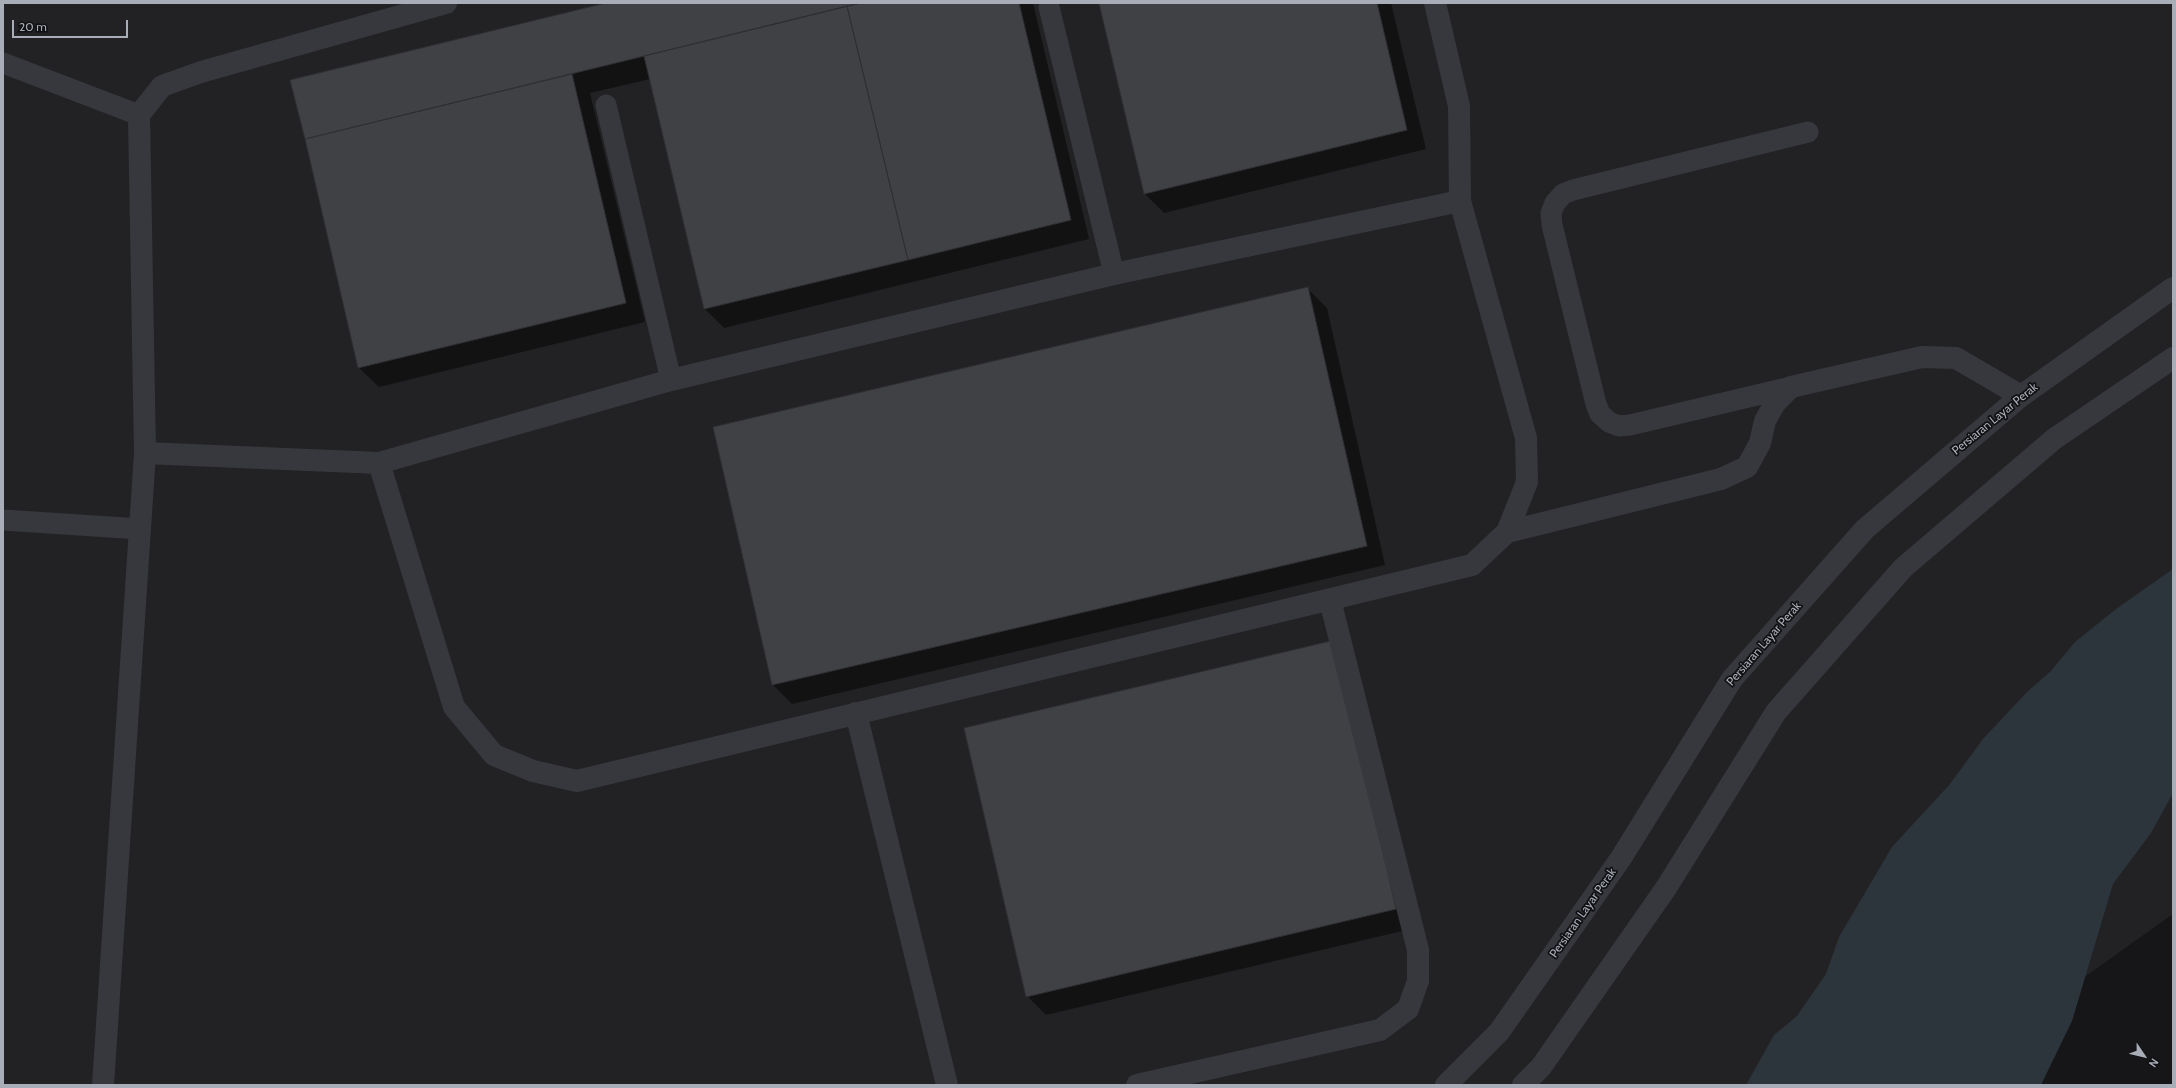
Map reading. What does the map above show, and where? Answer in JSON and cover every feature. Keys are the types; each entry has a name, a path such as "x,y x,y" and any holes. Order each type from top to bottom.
{"street":[{"path":"103,1085 145,453 139,115 162,86 201,72 446,3"},
{"path":"380,463 454,707 494,754 534,771 578,781 1472,565 1507,532 1528,482 1526,438 1460,201 1459,106 1435,3"},
{"path":"145,453 380,463 671,380 1114,274 1460,201"},
{"name":"Persiaran Layar Perak","path":"1446,1085 1499,1032 1518,1006 1621,858 1732,679 1865,528 2021,396 2173,288"},
{"path":"1507,532 1721,479 1746,466 1760,443 1765,421 1775,403 1791,387 1922,357 1956,358 2021,396"},
{"path":"1523,1085 1541,1068 1666,888 1776,712 1903,568 2054,439 2173,358"},
{"path":"1137,1085 1380,1030 1408,1009 1418,981 1418,950 1330,600"},
{"path":"856,713 947,1085"}],"lane":[{"path":"1049,7 1114,274"},
{"path":"3,62 139,115"},
{"path":"606,104 671,380"},
{"path":"1791,387 1630,425 1619,426 1609,422 1600,414 1596,404 1552,225 1551,213 1555,203 1563,194 1573,190 1808,132"},
{"path":"3,520 140,528"}],"shaded area":[{"path":"3,3 2173,3 2173,914 1933,1085 3,1085"},
{"path":"2173,569 2173,793 2151,833 2113,884 2072,1021 2041,1085 1746,1085 1774,1035 1797,1016 1826,974 1839,937 1892,847 1950,784 1983,739 2027,692 2051,671 2075,642 2116,609"}],"building":[{"path":"606,3 861,3 305,139 290,80"},
{"path":"861,3 1019,3 1071,220 908,260 847,6"},
{"path":"1099,3 1377,3 1407,130 1144,194"},
{"path":"847,6 908,260 704,309 644,56"},
{"path":"572,74 626,303 358,368 305,139"},
{"path":"1308,287 1367,546 772,685 713,427"},
{"path":"1335,640 1396,909 1026,997 964,728"}]}
